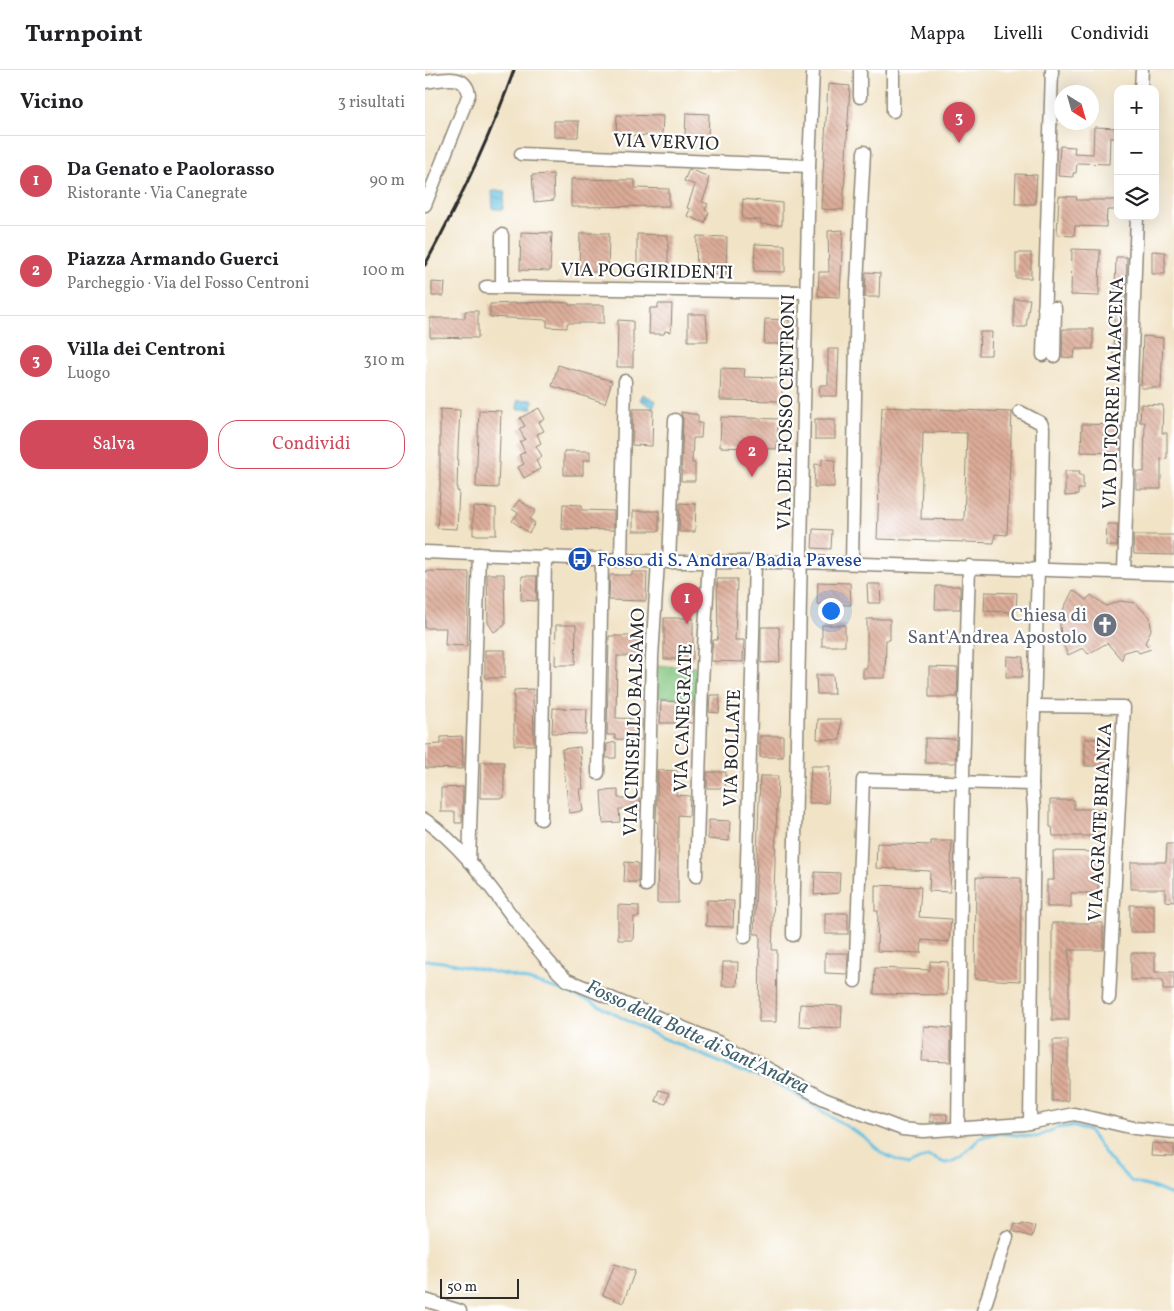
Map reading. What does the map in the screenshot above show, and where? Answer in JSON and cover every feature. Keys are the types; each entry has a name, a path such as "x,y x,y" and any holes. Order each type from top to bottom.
{"street":[{"name":"VIA DEL FOSSO CENTRONI","path":"793,935 809,166 813,70"},
{"path":"860,70 860,96"},
{"path":"893,70 893,111"},
{"path":"1049,356 1044,308 1051,70"},
{"path":"1141,85 1142,70"},
{"path":"425,82 457,79 465,84 469,94 425,205"},
{"path":"852,563 857,284 864,152"},
{"name":"VIA VERVIO","path":"521,154 809,166"},
{"name":"VIA DI TORRE MALACENA","path":"1124,570 1137,220"},
{"path":"502,235 502,287"},
{"name":"VIA POGGIRIDENTI","path":"486,287 807,292"},
{"path":"621,559 625,381"},
{"path":"1020,412 1041,423 1043,428 1032,784 1034,810 1030,1123"},
{"name":"VIA CINISELLO BALSAMO","path":"646,885 652,657 663,561 675,420"},
{"path":"425,552 663,561 755,560 1124,570 1174,574"},
{"path":"469,862 479,554"},
{"path":"541,819 545,556"},
{"path":"598,773 603,558"},
{"name":"VIA BOLLATE","path":"745,937 755,560"},
{"name":"VIA CANEGRATE","path":"696,876 701,683 709,561"},
{"path":"958,1129 963,782 969,566"},
{"name":"VIA AGRATE BRIANZA","path":"1034,706 1124,707 1109,998"},
{"path":"855,981 863,780 1032,784"},
{"path":"425,820 447,836 545,957 570,982 719,1043 824,1099 890,1126 919,1131 1030,1123 1074,1114 1134,1128 1174,1132"},
{"path":"983,1311 1007,1237"},
{"path":"425,1300 460,1311"}],"green space":[{"path":"656,666 698,667 697,698 655,697"}],"water":[{"path":"492,191 505,191 503,209 493,209"},
{"path":"643,394 656,401 653,407 640,400"},
{"path":"518,400 533,400 532,409 517,409"}],"building":[{"path":"828,84 850,86 843,210 821,209"},
{"path":"686,113 709,114 708,137 685,136"},
{"path":"617,115 663,116 662,136 616,135"},
{"path":"554,121 579,121 578,137 554,137"},
{"path":"1099,127 1114,128 1114,138 1110,138 1109,164 1077,163 1076,173 1073,173 1073,177 1058,176 1060,146 1075,147 1074,153 1093,154 1094,130 1099,130"},
{"path":"689,169 709,177 707,183 709,184 702,202 708,204 705,210 709,212 705,223 687,216 690,209 687,208 695,185 684,181"},
{"path":"553,174 554,200 534,202 532,175"},
{"path":"1016,174 1037,175 1035,204 1015,204"},
{"path":"571,179 635,180 635,188 669,189 669,206 571,207"},
{"path":"1059,196 1077,197 1076,200 1114,200 1114,210 1107,210 1106,227 1075,226 1074,236 1057,235"},
{"path":"743,199 782,203 782,225 761,224 761,220 742,219"},
{"path":"843,230 840,297 818,296 819,272 829,272 828,231"},
{"path":"521,232 552,233 550,271 520,270"},
{"path":"580,233 609,233 608,272 579,272"},
{"path":"637,234 668,235 668,274 637,274"},
{"path":"697,236 727,237 726,275 696,274"},
{"path":"755,244 785,245 785,272 754,271"},
{"path":"1072,249 1100,250 1099,296 1071,295"},
{"path":"1152,251 1165,252 1165,274 1152,274"},
{"path":"1016,253 1031,253 1031,278 1016,278"},
{"path":"1116,257 1127,257 1124,356 1113,355"},
{"path":"866,272 880,273 879,297 865,297"},
{"path":"432,282 445,283 444,296 432,296"},
{"path":"1014,299 1030,299 1026,327 1014,327"},
{"path":"569,303 568,305 604,305 604,323 567,323 567,328 547,327 547,320 490,317 490,304"},
{"path":"658,304 672,304 671,332 665,331 664,334 649,334 650,308 658,308"},
{"path":"465,311 478,311 478,338 430,337 430,318 465,318"},
{"path":"688,314 706,314 708,341 688,341"},
{"path":"765,319 789,320 789,344 764,344"},
{"path":"618,320 633,321 633,367 617,367"},
{"path":"1063,329 1093,329 1093,349 1075,349 1074,358 1062,357"},
{"path":"980,332 992,332 991,355 979,355"},
{"path":"1143,336 1163,338 1161,388 1141,388"},
{"path":"828,349 839,349 837,396 819,396 820,385 828,385"},
{"path":"558,365 612,381 605,403 552,386"},
{"path":"721,368 745,369 744,377 782,378 782,401 720,400"},
{"path":"1141,404 1163,405 1162,433 1167,433 1167,458 1161,459 1161,489 1136,489 1136,471 1144,472 1145,422 1140,422"},
{"path":"882,407 1012,412 1007,535 995,534 994,543 877,539","holes":["923,432 967,433 964,520 921,519"]},
{"path":"539,408 545,419 539,422 544,431 537,434 541,443 536,446 542,456 536,460 540,469 524,478 518,467 524,464 519,455 525,452 520,442 525,439 519,429 525,426 520,418"},
{"path":"440,409 460,410 457,529 437,528 440,490"},
{"path":"633,409 653,409 652,446 632,445"},
{"path":"479,410 501,411 498,488 476,487"},
{"path":"681,412 698,415 698,423 702,423 701,438 693,438 692,463 695,463 695,481 681,481 683,420"},
{"path":"721,417 778,419 777,449 720,447"},
{"path":"815,419 835,419 835,439 815,439"},
{"path":"1082,424 1121,425 1120,453 1081,452"},
{"path":"564,451 590,451 590,460 583,460 583,475 564,475"},
{"path":"822,459 835,460 834,487 814,487 815,464 822,465"},
{"path":"1065,471 1080,471 1079,475 1083,475 1083,489 1078,489 1078,495 1065,496"},
{"path":"519,500 536,511 530,519 535,523 529,533 512,521 518,513 512,509"},
{"path":"680,503 696,504 695,532 679,532"},
{"path":"563,504 582,505 582,510 614,511 614,530 562,529"},
{"path":"473,507 496,508 496,535 473,535"},
{"path":"633,511 659,511 659,531 633,531"},
{"path":"1107,524 1118,524 1117,546 1106,546"},
{"path":"813,529 832,530 831,549 812,548"},
{"path":"1133,535 1174,535 1174,555 1134,554"},
{"path":"425,571 469,572 467,646 445,645 446,628 425,628"},
{"path":"632,572 647,572 646,601 609,600 610,575 632,575"},
{"path":"487,574 504,574 505,625 494,632 488,623"},
{"path":"522,576 537,576 536,601 521,600"},
{"path":"717,579 737,579 735,640 744,640 743,662 711,661 713,640 717,640 718,635"},
{"path":"818,582 850,583 851,605 817,604"},
{"path":"867,584 880,584 881,603 868,603"},
{"path":"936,586 960,586 960,609 935,609"},
{"name":"Chiesa di Sant'Andrea Apostolo","path":"1073,590 1086,600 1091,595 1106,606 1120,601 1135,603 1150,617 1151,630 1145,643 1151,649 1139,653 1136,649 1124,652 1122,660 1107,643 1088,654 1083,648 1068,655 1061,640 1060,624 1062,612"},
{"path":"985,592 1017,593 1016,612 984,611"},
{"path":"664,618 693,618 693,659 664,659"},
{"path":"867,619 890,619 890,640 886,640 885,678 863,678 863,668 867,668"},
{"path":"556,625 576,625 575,665 555,665"},
{"path":"822,625 845,625 845,646 822,646"},
{"path":"761,627 779,627 780,662 761,663"},
{"path":"609,636 640,636 640,656 617,656 616,718 642,719 642,740 615,739 615,735 607,735"},
{"path":"485,650 505,650 505,678 485,678"},
{"path":"1007,656 1023,657 1022,677 1006,677"},
{"path":"929,667 958,668 957,697 929,697"},
{"path":"816,675 833,675 834,694 817,694"},
{"path":"533,689 534,745 514,745 514,690"},
{"path":"710,695 720,695 719,713 709,712"},
{"path":"661,701 693,702 693,723 660,723"},
{"path":"553,708 587,709 586,734 552,733"},
{"path":"818,719 841,719 840,740 817,739"},
{"path":"462,736 463,769 425,768 425,745 441,744 441,737"},
{"path":"760,736 783,736 783,757 760,757"},
{"path":"925,738 956,739 955,763 925,763"},
{"path":"1085,739 1109,739 1109,766 1085,766"},
{"path":"616,742 616,758 606,758 607,744"},
{"path":"580,747 583,789 580,789 583,811 569,813 562,749"},
{"path":"481,762 504,762 504,798 480,798"},
{"path":"811,766 830,766 828,803 809,803"},
{"path":"658,770 677,771 676,795 690,796 689,816 678,815 678,903 657,903 658,822 656,822"},
{"path":"707,772 726,772 725,788 707,788"},
{"path":"760,776 778,776 772,950 777,950 776,1022 759,1022 760,934 754,934"},
{"path":"463,787 462,823 455,823 455,812 441,812 441,788"},
{"path":"618,790 618,798 640,798 640,809 619,809 620,822 603,823 601,791"},
{"path":"1050,800 1074,800 1074,809 1106,809 1106,836 1053,836 1052,827 1050,827"},
{"path":"709,820 730,821 729,841 708,839"},
{"path":"931,841 952,841 950,892 929,891 930,871 876,868 877,843 931,845"},
{"path":"1167,844 1174,844 1174,902 1165,901 1165,889 1131,889 1131,862 1166,862"},
{"path":"1053,851 1099,852 1098,893 1071,893 1071,907 1047,907 1047,880 1054,880"},
{"path":"625,862 638,863 638,882 624,882"},
{"path":"815,872 840,873 839,893 814,895"},
{"path":"976,877 1021,878 1020,981 975,979"},
{"path":"875,885 921,887 919,917 951,919 949,942 922,940 921,953 877,951 878,911 875,911"},
{"path":"707,900 734,901 733,927 706,926"},
{"path":"618,905 639,906 639,917 634,917 633,940 618,940"},
{"path":"1130,905 1154,905 1154,932 1130,932"},
{"path":"825,913 848,913 848,934 825,934"},
{"path":"1052,923 1103,923 1103,950 1069,950 1069,1020 1052,1020"},
{"path":"825,953 848,953 847,974 825,973"},
{"path":"1131,953 1155,953 1155,972 1174,972 1174,990 1163,990 1163,980 1131,980"},
{"path":"930,961 948,962 947,995 874,994 875,968 930,970"},
{"path":"723,962 738,962 737,986 722,986"},
{"path":"800,1004 842,1006 841,1028 799,1026"},
{"path":"924,1026 951,1028 951,1062 922,1061"},
{"path":"1053,1040 1068,1040 1068,1101 1052,1101"},
{"path":"659,1090 669,1093 666,1104 655,1101"},
{"path":"930,1114 947,1114 947,1121 930,1122"},
{"path":"1152,1143 1174,1145 1174,1157 1151,1156"},
{"path":"1022,1222 1035,1226 1032,1237 1012,1231 1014,1223 1021,1225"},
{"path":"615,1264 635,1271 623,1303 603,1295"}],"waterway":[{"name":"Fosso della Botte di Sant'Andrea","path":"425,960 451,963 517,977 590,1001 649,1032 740,1071 756,1074 783,1087 864,1137 883,1154 908,1165 928,1156 945,1163 952,1162 960,1158 980,1138 997,1133 1037,1137 1057,1128 1072,1126 1089,1131 1110,1160 1132,1182 1155,1188 1174,1196"}],"railway":[{"path":"425,265 473,169 495,120 514,70"}],"place":[{"name":"Villa dei Centroni","path":"959,143"},
{"name":"Piazza Armando Guerci","path":"752,477"},
{"name":"Fosso di S. Andrea/Badia Pavese","path":"580,559"},
{"name":"Da Genato e Paolorasso","path":"687,624"},
{"name":"Chiesa di Sant'Andrea Apostolo","path":"1105,625"}]}
